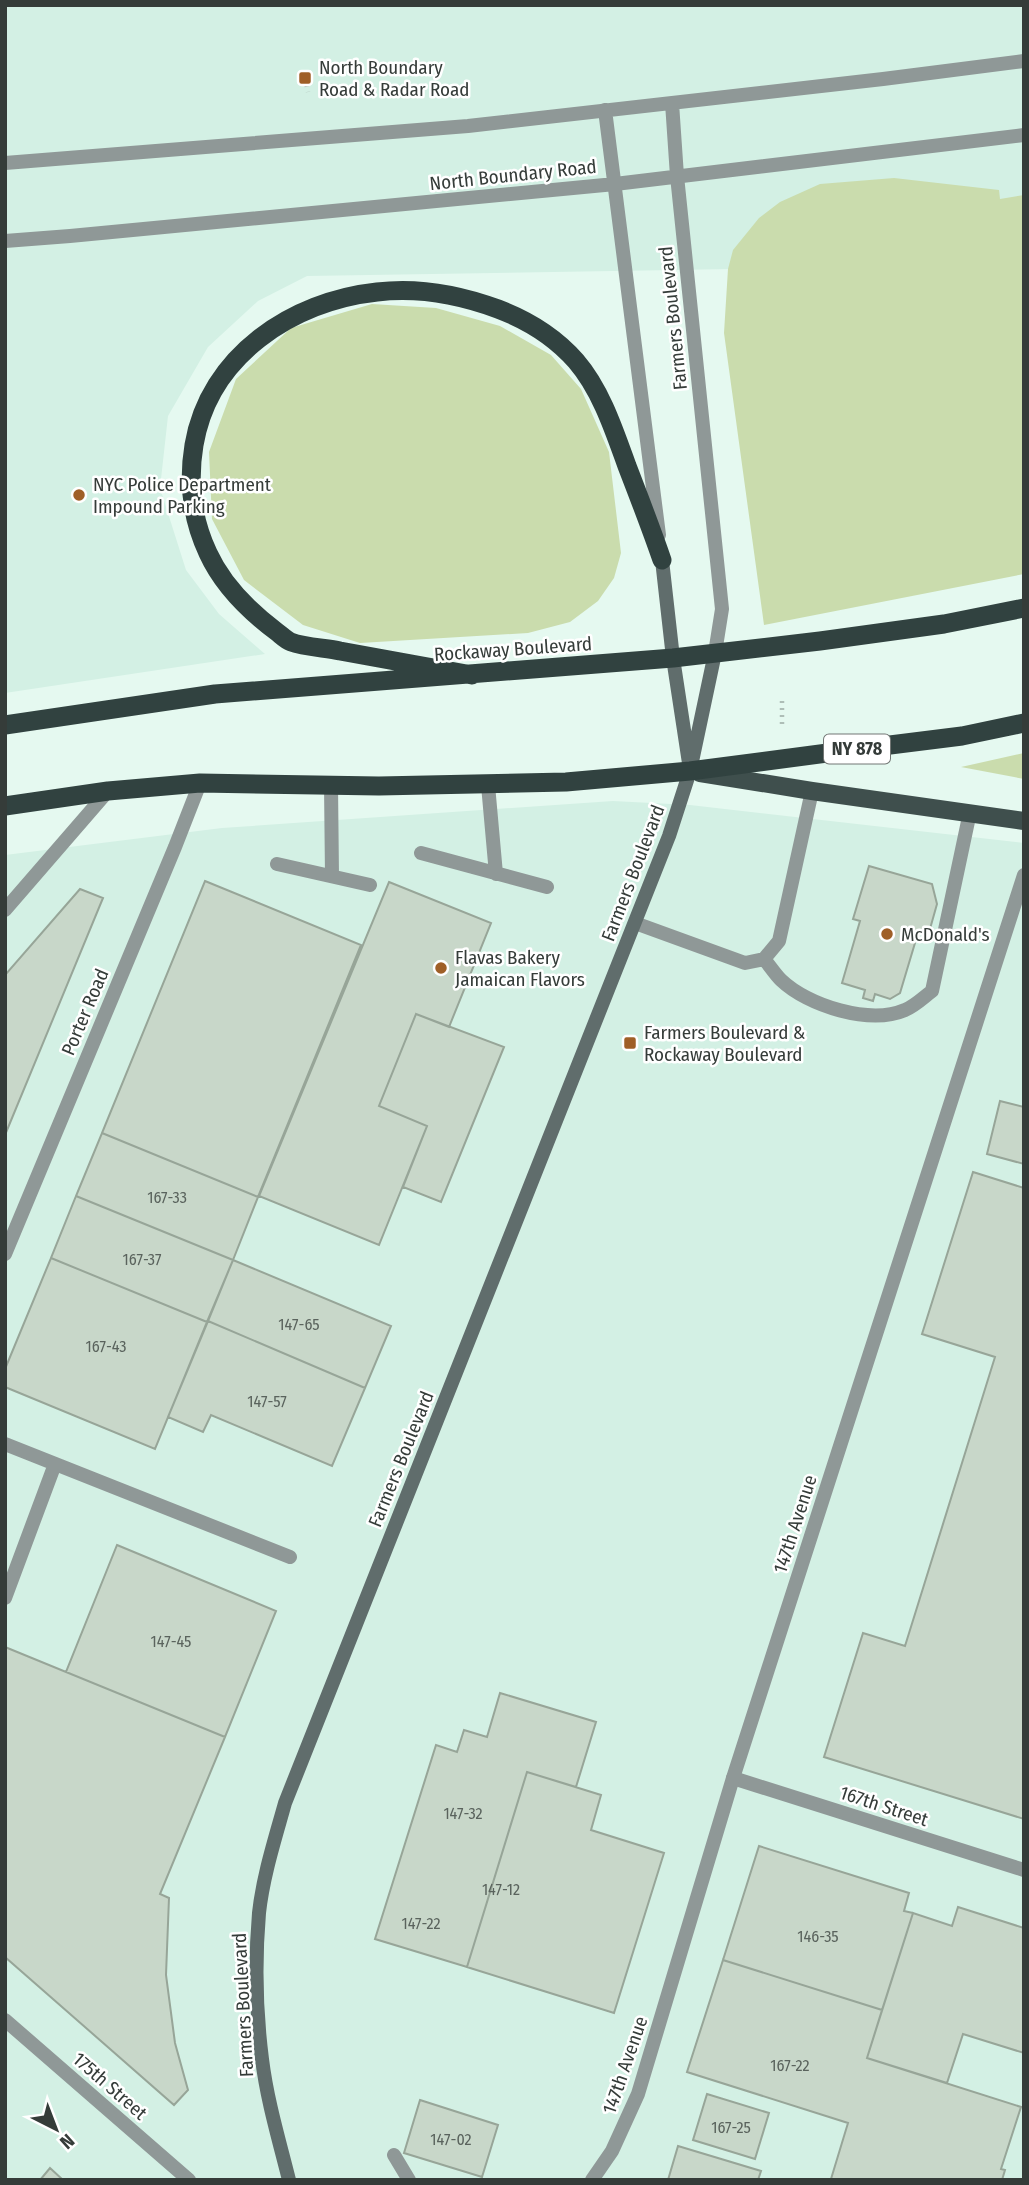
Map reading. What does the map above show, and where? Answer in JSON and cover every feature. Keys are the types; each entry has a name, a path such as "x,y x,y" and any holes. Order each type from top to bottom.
{"highway":[{"path":"472,675 290,642 244,604 214,565 202,541 190,490 191,461 196,436 215,386 251,344 274,327 299,313 351,296 379,291 412,291 478,302 535,326 558,343 591,382 616,433 662,560"},
{"name":"Rockaway Boulevard","path":"5,724 215,694 674,659 944,624 1024,608"},
{"name":"NY 878","path":"690,771 962,736 1024,723"},
{"path":"5,806 108,791 200,783 488,785 566,782 690,771"}],"main road":[{"name":"Farmers Boulevard","path":"662,560 690,771"},
{"name":"Farmers Boulevard","path":"289,2180 267,2090 259,2020 259,1912 274,1841 285,1803 669,836 690,771 715,653"},
{"path":"690,771 1024,821"}],"street":[{"path":"5,163 468,125 1024,61"},
{"name":"Farmers Boulevard","path":"672,103 677,176 722,609 715,653"},
{"name":"Farmers Boulevard","path":"605,110 662,560"},
{"name":"North Boundary Road","path":"5,241 615,184 1024,135"},
{"name":"Porter Road","path":"5,1254 200,783"},
{"path":"331,785 332,876"},
{"path":"488,785 496,874"},
{"path":"5,910 108,791"},
{"path":"635,923 745,963 764,959 779,941 812,791"},
{"path":"764,959 782,981 818,1004 856,1014 884,1016 907,1010 932,991 970,812"},
{"path":"421,853 547,887"},
{"path":"277,864 370,885"},
{"name":"147th Avenue","path":"592,2180 612,2151 638,2094 733,1778 1024,875"},
{"path":"5,1444 290,1557"},
{"path":"5,1598 55,1464"},
{"name":"167th Street","path":"733,1778 1024,1870"},
{"name":"175th Street","path":"5,2020 189,2180"},
{"path":"394,2155 409,2180"}],"path":[{"path":"305,78 308,92"},
{"path":"782,699 782,724"}],"shaded area":[{"path":"5,5 1024,5 1024,243 793,268 307,276 258,301 208,347 168,416 160,488 186,570 219,614 265,654 5,693"},
{"path":"613,801 690,805 1024,843 1024,2180 5,2180 5,855 222,828"}],"green space":[{"path":"894,178 999,190 1000,199 1024,195 1024,574 764,625 724,333 728,269 733,250 759,218 780,202 820,184"},
{"path":"372,304 436,308 500,326 551,355 581,389 609,452 621,553 614,578 598,601 570,622 528,633 360,643 303,625 244,580 212,519 209,452 236,379 291,328"},
{"path":"1024,753 1024,779 961,767"}],"building":[{"name":"McDonald's","path":"869,866 932,884 937,904 928,936 918,933 900,993 890,999 875,994 873,1001 863,998 865,990 842,983 860,921 853,919"},
{"path":"205,881 361,945 258,1197 102,1133"},
{"path":"389,882 491,923 449,1027 416,1014 379,1106 427,1126 379,1245 259,1196"},
{"path":"80,889 103,898 5,1135 5,975"},
{"path":"416,1014 504,1047 441,1202 403,1187 427,1126 379,1106"},
{"path":"1000,1101 1024,1107 1024,1164 987,1154"},
{"path":"102,1133 258,1197 233,1260 76,1196"},
{"path":"973,1172 1024,1188 1024,1819 824,1757 863,1633 905,1646 995,1357 922,1334"},
{"path":"76,1196 233,1260 207,1322 51,1258"},
{"path":"51,1258 207,1322 155,1449 5,1387 5,1369"},
{"path":"233,1260 391,1326 365,1388 208,1321"},
{"path":"208,1321 365,1388 332,1466 211,1415 203,1432 168,1417"},
{"path":"117,1545 276,1611 225,1737 66,1672"},
{"path":"5,1647 225,1737 160,1894 169,1898 166,1975 175,2043 188,2090 174,2105 5,1957"},
{"path":"500,1693 596,1722 576,1787 527,1772 467,1967 375,1939 436,1745 457,1752 464,1730 487,1737"},
{"path":"527,1772 601,1795 591,1830 664,1853 614,2013 467,1967"},
{"path":"759,1846 909,1893 904,1911 913,1913 882,2010 723,1960"},
{"path":"958,1907 1024,1928 1024,2053 963,2034 947,2083 867,2058 913,1913 952,1926"},
{"path":"723,1960 882,2010 867,2058 1021,2107 1001,2169 1005,2170 1002,2180 831,2179 848,2123 687,2072"},
{"path":"707,2094 769,2113 755,2159 693,2140"},
{"path":"420,2100 498,2125 482,2177 404,2153"},
{"path":"678,2146 761,2171 758,2180 668,2180"},
{"path":"50,2168 63,2180 40,2180"}],"place":[{"name":"North Boundary Road & Radar Road","path":"305,78"},
{"name":"NYC Police Department Impound Parking","path":"79,495"},
{"name":"McDonald's","path":"887,934"},
{"name":"Flavas Bakery Jamaican Flavors","path":"441,968"},
{"name":"Farmers Boulevard & Rockaway Boulevard","path":"630,1043"}]}
